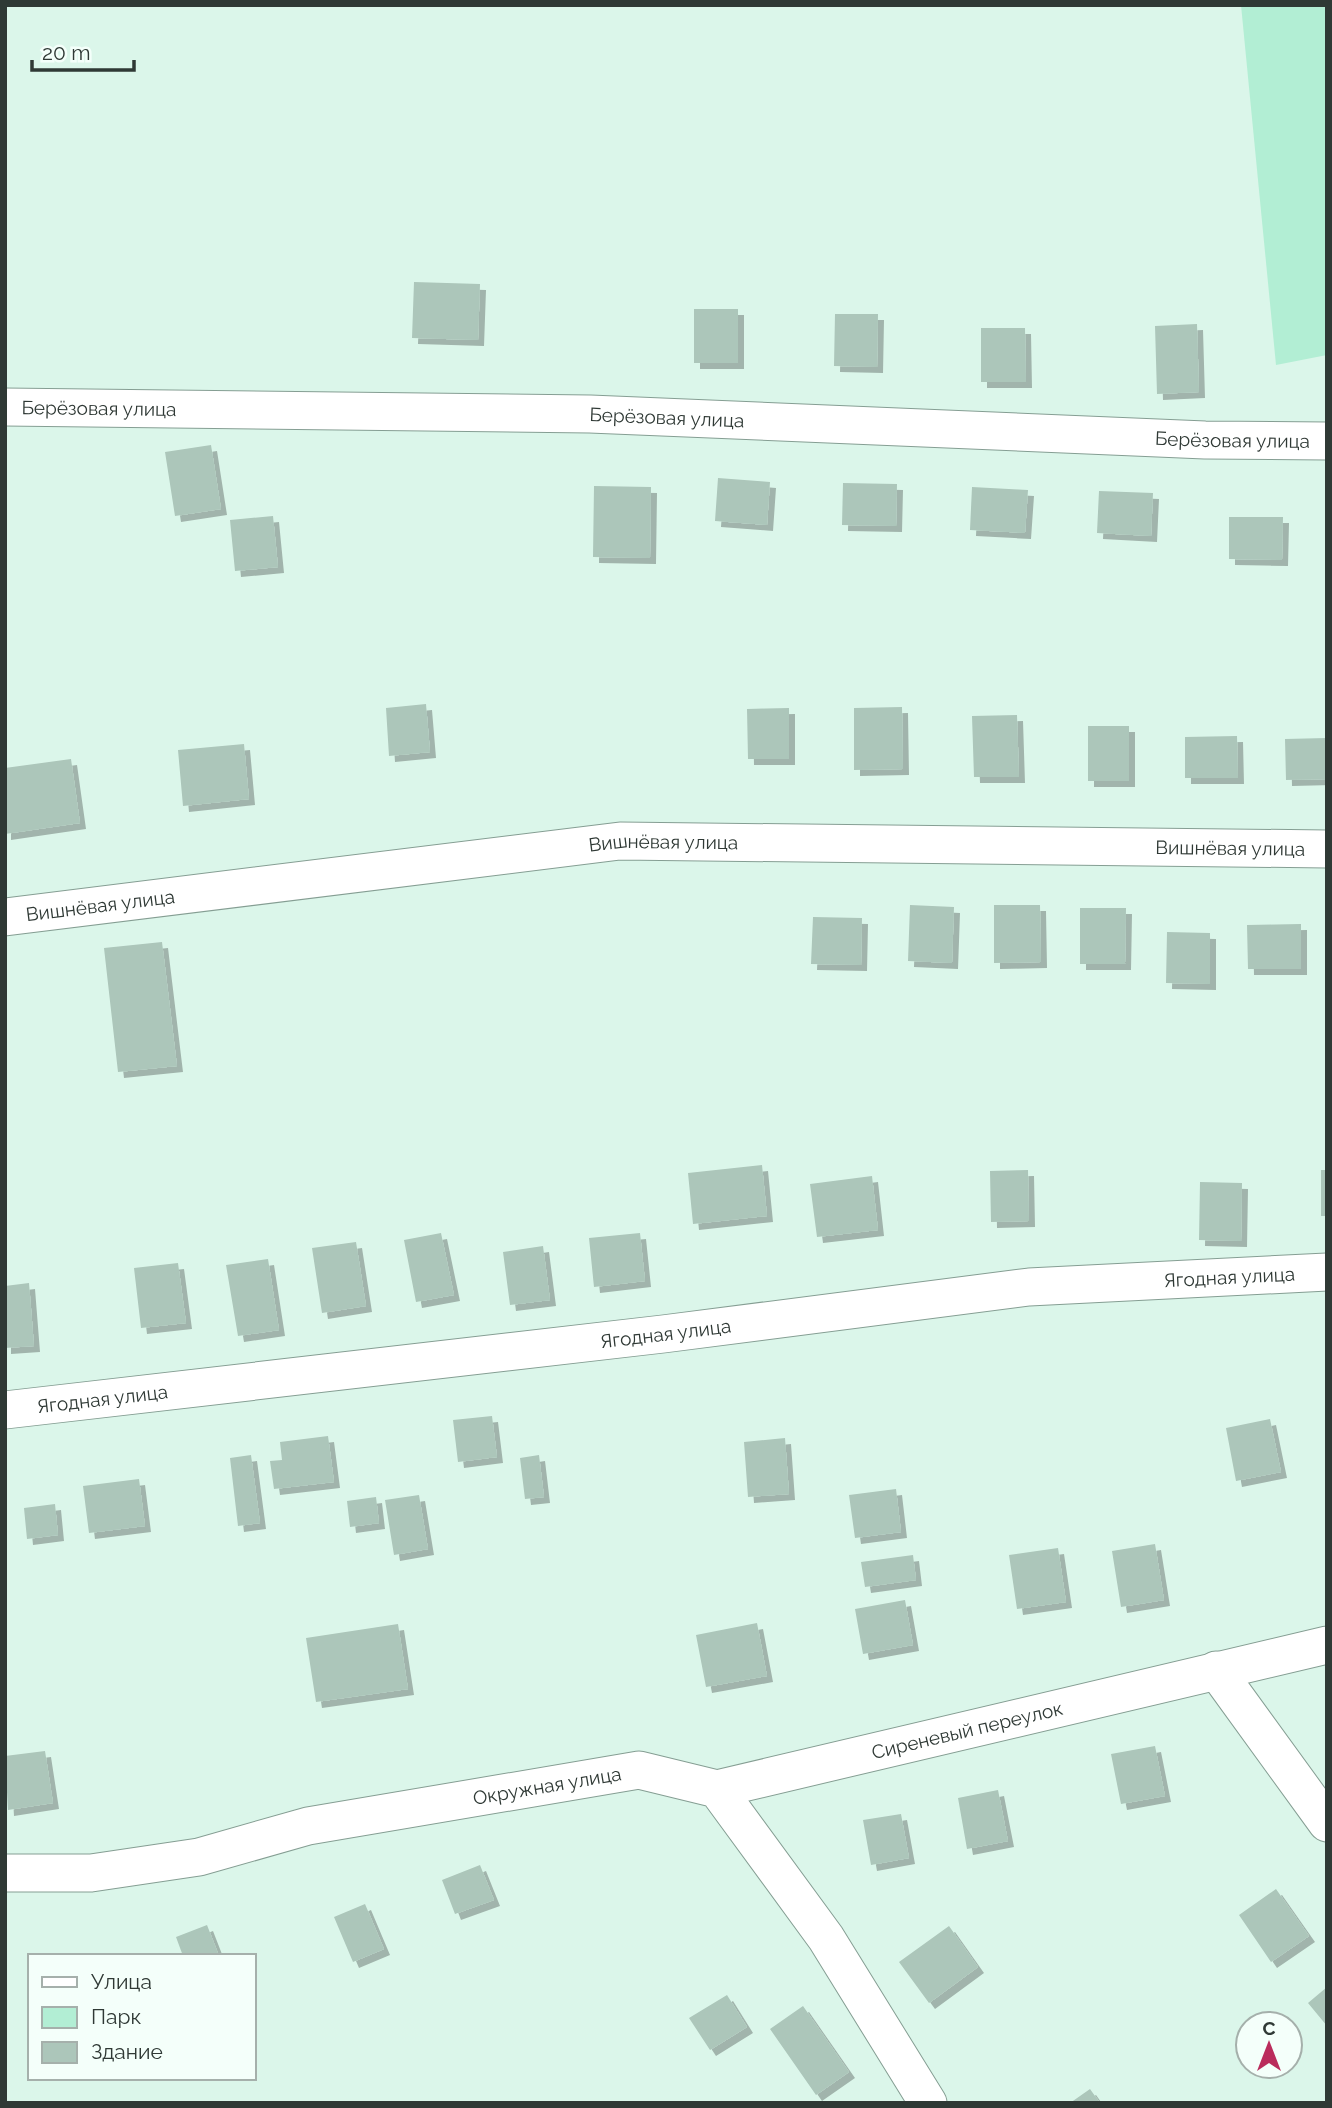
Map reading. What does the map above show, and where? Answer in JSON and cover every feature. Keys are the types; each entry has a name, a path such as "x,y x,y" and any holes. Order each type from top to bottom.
{"street":[{"name":"Берёзовая улица","path":"5,407 590,414 1205,440 1327,441"},
{"name":"Вишнёвая улица","path":"5,916 620,841 1327,849"},
{"name":"Ягодная улица","path":"5,1410 663,1334 1029,1287 1327,1272"},
{"name":"Сиреневый переулок","path":"717,1789 1327,1645"},
{"path":"1216,1670 1327,1823"},
{"name":"Окружная улица","path":"5,1873 92,1873 199,1857 308,1826 639,1770 717,1789"},
{"path":"717,1789 826,1938 928,2103"}],"green space":[{"path":"1241,5 1327,5 1327,355 1276,365"}],"building":[{"path":"414,282 480,284 478,340 412,338"},
{"path":"694,309 738,309 738,363 694,363"},
{"path":"835,314 878,314 877,367 834,366"},
{"path":"1197,324 1199,392 1157,394 1155,326"},
{"path":"981,328 1025,328 1026,382 981,382"},
{"path":"211,445 221,509 175,516 165,452"},
{"path":"718,478 770,482 767,525 715,521"},
{"path":"843,483 897,484 896,526 842,525"},
{"path":"594,486 651,487 650,558 593,557"},
{"path":"972,487 1028,490 1025,533 970,530"},
{"path":"1099,491 1153,493 1151,536 1097,533"},
{"path":"273,516 278,567 235,571 230,520"},
{"path":"1229,517 1283,517 1282,560 1229,559"},
{"path":"426,704 430,752 389,756 386,708"},
{"path":"902,707 903,769 854,770 854,708"},
{"path":"789,708 789,759 748,759 747,709"},
{"path":"1017,715 1019,777 974,777 972,716"},
{"path":"1088,726 1129,726 1129,781 1088,781"},
{"path":"1237,736 1238,778 1185,778 1185,737"},
{"path":"1327,738 1327,779 1286,780 1285,739"},
{"path":"244,744 249,799 183,806 178,750"},
{"path":"71,759 80,823 5,834 5,768"},
{"path":"910,905 954,907 952,963 908,961"},
{"path":"994,905 1040,905 1041,962 994,963"},
{"path":"1080,908 1126,908 1125,964 1080,964"},
{"path":"813,917 862,918 861,965 811,964"},
{"path":"1301,924 1301,969 1248,969 1247,925"},
{"path":"1167,932 1210,933 1210,984 1166,983"},
{"path":"162,942 177,1066 118,1072 104,948"},
{"path":"762,1165 767,1216 693,1224 688,1173"},
{"path":"1028,1170 1029,1221 991,1222 990,1171"},
{"path":"1321,1170 1327,1170 1327,1216 1321,1216"},
{"path":"872,1176 878,1230 817,1237 810,1184"},
{"path":"1200,1182 1242,1183 1241,1241 1199,1240"},
{"path":"441,1233 454,1295 416,1302 404,1240"},
{"path":"640,1233 645,1281 594,1287 589,1238"},
{"path":"356,1242 366,1306 322,1313 312,1248"},
{"path":"543,1246 550,1300 510,1305 503,1252"},
{"path":"268,1259 279,1330 238,1336 226,1265"},
{"path":"178,1263 186,1323 141,1328 134,1268"},
{"path":"29,1283 34,1346 5,1348 5,1286"},
{"path":"492,1416 497,1457 458,1462 453,1420"},
{"path":"1270,1419 1281,1472 1236,1481 1226,1428"},
{"path":"328,1436 334,1482 274,1489 270,1461 282,1460 280,1442"},
{"path":"785,1438 789,1494 748,1497 744,1442"},
{"path":"251,1455 260,1523 238,1526 230,1458"},
{"path":"539,1455 544,1497 525,1499 520,1458"},
{"path":"139,1479 145,1526 89,1533 83,1486"},
{"path":"896,1489 901,1532 855,1538 849,1495"},
{"path":"419,1495 428,1549 394,1555 385,1500"},
{"path":"376,1497 379,1523 350,1527 347,1501"},
{"path":"55,1504 58,1535 27,1539 24,1508"},
{"path":"1155,1544 1164,1600 1121,1607 1112,1551"},
{"path":"1058,1548 1066,1602 1017,1609 1009,1555"},
{"path":"913,1555 916,1580 865,1587 861,1562"},
{"path":"905,1600 913,1645 863,1654 855,1609"},
{"path":"757,1623 767,1676 706,1687 696,1635"},
{"path":"398,1624 408,1689 316,1702 306,1638"},
{"path":"1155,1746 1165,1796 1121,1804 1111,1754"},
{"path":"45,1751 53,1803 8,1810 5,1756"},
{"path":"998,1790 1008,1841 967,1849 958,1798"},
{"path":"901,1814 909,1858 871,1865 863,1820"},
{"path":"480,1865 494,1900 455,1914 442,1880"},
{"path":"1276,1889 1309,1936 1271,1962 1239,1915"},
{"path":"365,1904 384,1949 353,1962 334,1917"},
{"path":"207,1925 218,1954 182,1954 176,1937"},
{"path":"949,1926 978,1967 929,2003 899,1962"},
{"path":"1327,1987 1327,2026 1308,2003"},
{"path":"727,1995 747,2027 710,2050 689,2018"},
{"path":"803,2006 849,2072 816,2095 770,2029"},
{"path":"1090,2089 1100,2103 1070,2103"}]}
